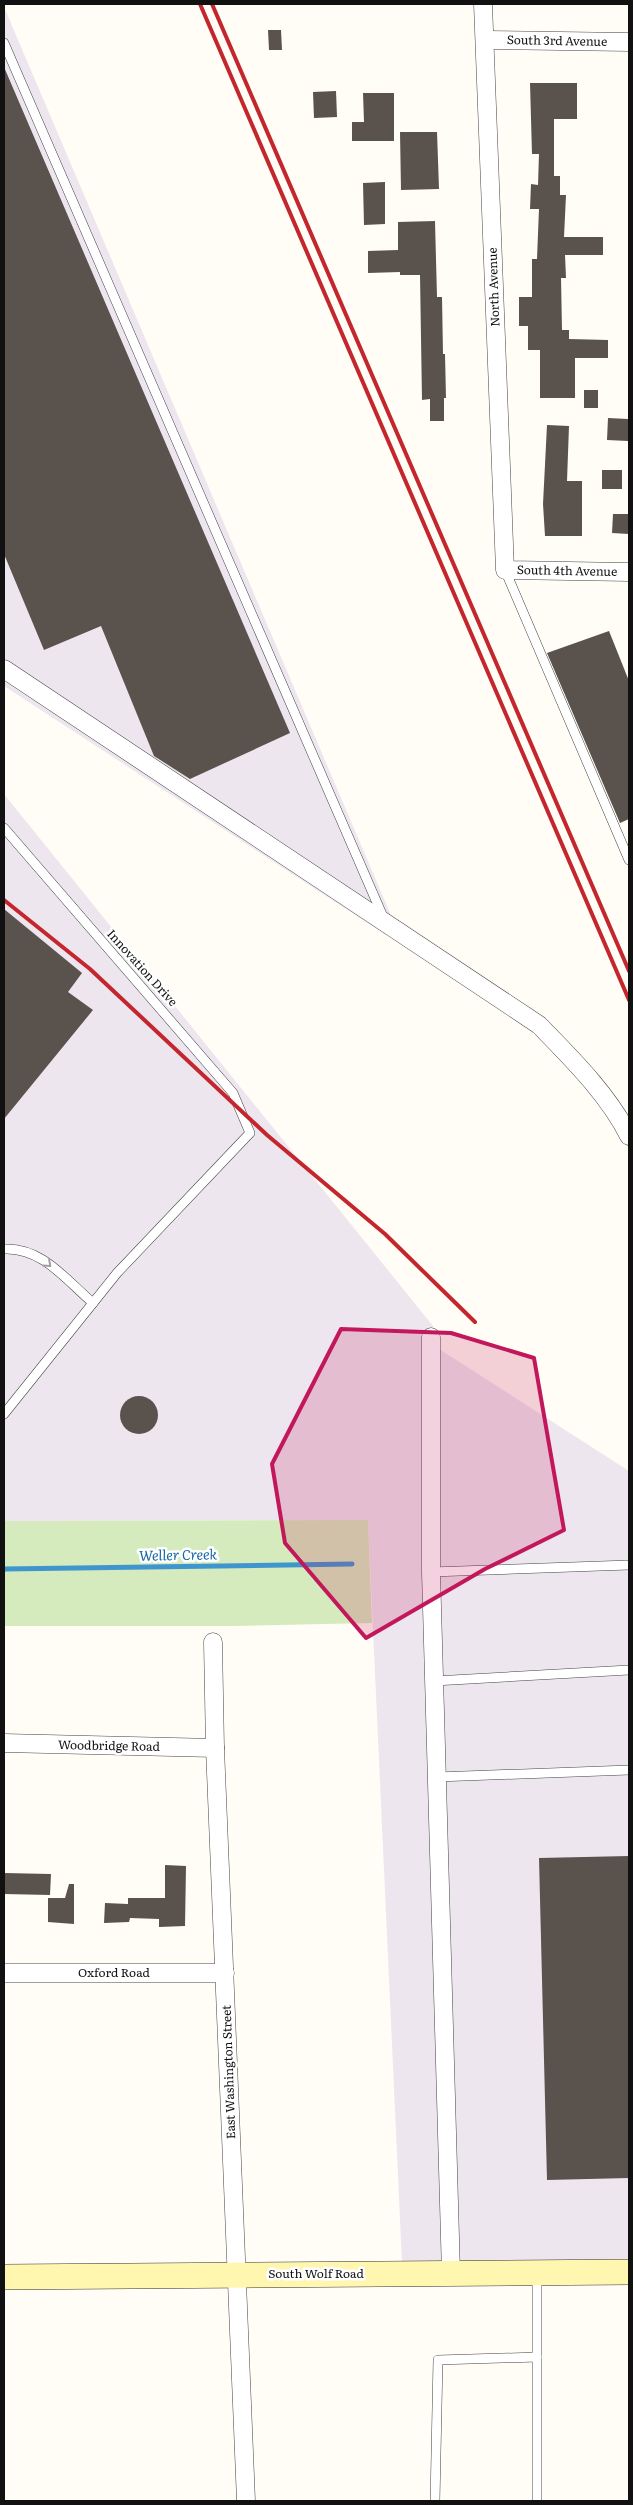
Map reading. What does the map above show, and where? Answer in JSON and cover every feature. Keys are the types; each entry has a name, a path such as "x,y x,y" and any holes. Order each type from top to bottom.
{"main road":[{"name":"South Wolf Road","path":"4,2277 629,2272"}],"street":[{"name":"North Avenue","path":"483,4 505,570"},
{"name":"South 3rd Avenue","path":"484,40 629,42"},
{"name":"South 4th Avenue","path":"505,570 629,572"},
{"path":"4,669 539,1025 594,1086 629,1136"},
{"path":"431,1337 431,1572 452,2273"},
{"name":"East Washington Street","path":"213,1642 215,1748 246,2501"},
{"name":"Woodbridge Road","path":"4,1743 215,1748"},
{"name":"Oxford Road","path":"4,1973 225,1972"}],"lane":[{"path":"4,43 386,923"},
{"path":"505,570 629,860"},
{"name":"Innovation Drive","path":"4,828 233,1093 250,1133 117,1273 93,1304"},
{"path":"4,1248 19,1248 40,1256 93,1304 4,1414"},
{"path":"431,1572 629,1565"},
{"path":"434,1681 629,1670"},
{"path":"437,1777 629,1770"},
{"path":"537,2273 537,2501"},
{"path":"435,2501 438,2360 537,2357"}],"highlighted area":[{"path":"341,1329 451,1333 534,1358 564,1530 485,1569 366,1638 285,1543 272,1464"}],"shaded area":[{"path":"4,7 393,920 386,935 4,686"},
{"path":"4,794 433,1326 436,1347 629,1471 629,2259 402,2263 368,1520 4,1521"}],"green space":[{"path":"368,1520 372,1623 235,1626 4,1626 4,1521"}],"building":[{"path":"268,30 281,30 282,50 269,50"},
{"path":"4,67 290,733 190,779 154,756 101,626 44,650 4,554"},
{"path":"530,83 577,83 577,119 554,119 554,176 560,176 560,195 566,195 564,237 603,237 603,255 565,255 566,278 561,278 562,330 569,330 569,339 608,340 608,358 575,358 575,398 540,398 540,350 528,350 528,326 519,326 519,297 532,297 532,259 537,259 539,209 530,209 531,184 538,185 539,154 532,154"},
{"path":"336,91 337,117 314,118 313,92"},
{"path":"363,93 394,93 394,141 352,141 352,122 364,122"},
{"path":"400,132 437,132 439,189 401,190"},
{"path":"385,182 385,224 364,225 363,183"},
{"path":"435,221 437,297 442,297 443,354 445,354 446,398 444,398 444,421 430,421 430,399 422,400 420,275 400,275 400,272 368,273 368,251 398,250 398,222"},
{"path":"584,390 598,390 598,408 584,408"},
{"path":"608,418 628,419 628,441 607,440"},
{"path":"547,425 569,426 567,481 582,481 582,536 545,536 543,504"},
{"path":"602,470 622,470 622,489 602,489"},
{"path":"613,514 629,514 629,534 612,533"},
{"path":"609,631 629,681 629,819 620,823 547,653"},
{"path":"4,909 82,973 68,992 93,1010 4,1119"},
{"path":"139,1396 152,1402 158,1415 152,1428 139,1434 126,1428 120,1415 126,1402"},
{"path":"629,1856 629,2178 547,2180 539,1858"},
{"path":"165,1865 186,1866 185,1926 159,1927 159,1919 130,1918 129,1922 104,1923 105,1903 128,1904 128,1898 165,1898"},
{"path":"4,1873 51,1874 50,1895 4,1894"},
{"path":"69,1884 74,1884 74,1924 48,1922 48,1898 65,1898"}],"waterway":[{"name":"Weller Creek","path":"4,1569 352,1564"}],"railway":[{"path":"200,4 629,1000"},
{"path":"212,4 629,971"},
{"path":"4,900 90,969 267,1135 385,1234 475,1322"}]}
